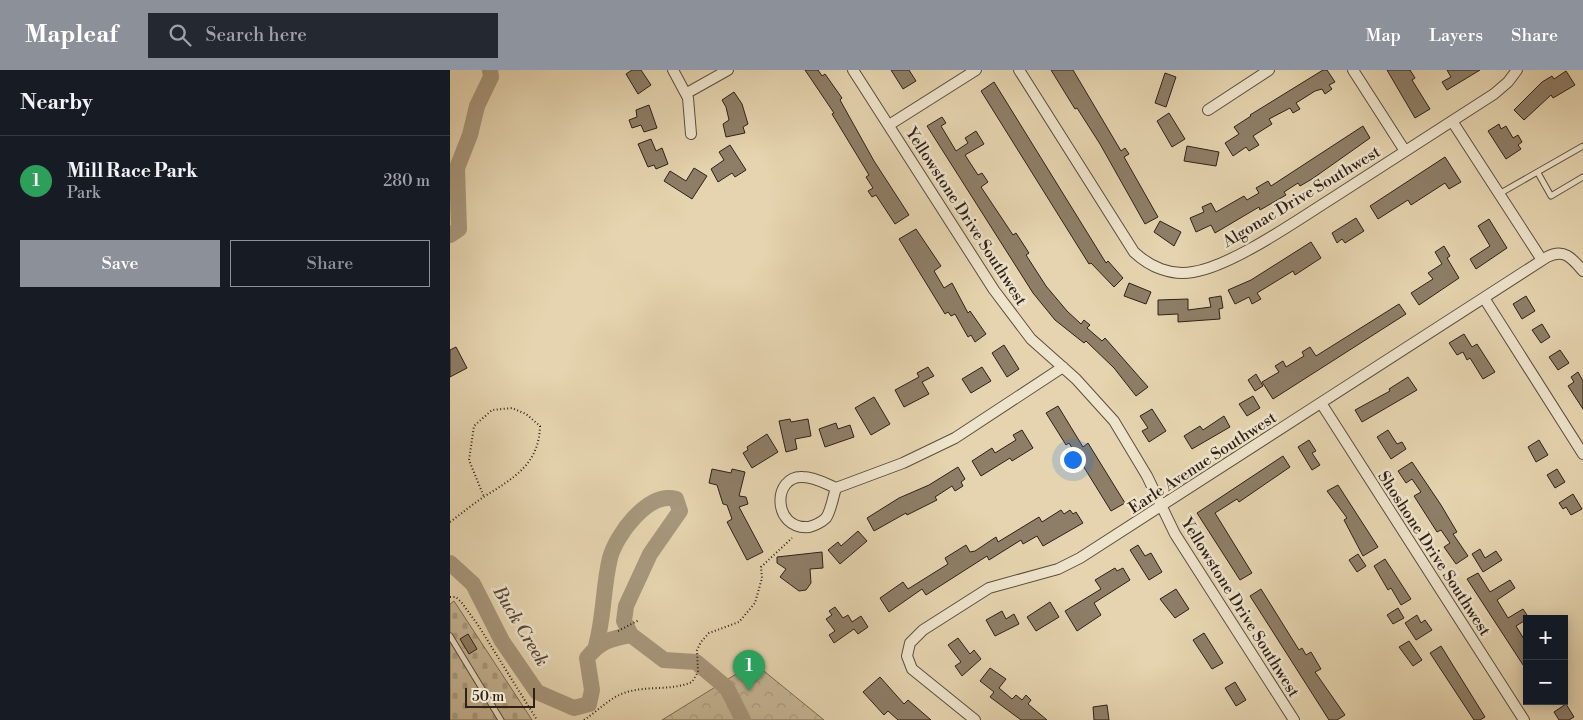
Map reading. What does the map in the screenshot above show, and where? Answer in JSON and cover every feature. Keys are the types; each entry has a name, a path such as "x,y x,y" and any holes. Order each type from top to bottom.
{"street":[{"path":"673,70 687,93 691,134"},
{"path":"687,93 728,70"},
{"name":"Yellowstone Drive Southwest","path":"853,70 994,290 1031,339 1063,367 1114,421 1163,506 1175,534 1294,720"},
{"path":"889,125 976,70"},
{"name":"Algonac Drive Southwest","path":"1019,70 1134,252 1151,264 1172,272 1186,273 1206,268 1254,245 1452,121 1503,87 1517,70"},
{"path":"1208,110 1269,70"},
{"path":"1353,70 1405,151"},
{"path":"1452,121 1542,260 1552,255 1565,254 1583,271"},
{"name":"Earle Avenue Southwest","path":"975,720 912,669 907,656 910,643 923,630 989,588 1058,569 1080,558 1542,260"},
{"path":"1484,298 1583,454"},
{"path":"836,488 826,518 814,526 800,528 788,521 780,507 780,494 788,482 801,476 814,478 836,488 904,463 955,438 1063,367"},
{"name":"Shoshone Drive Southwest","path":"1321,403 1524,720"}],"lane":[{"path":"1499,194 1583,146"},
{"path":"1538,173 1551,196 1583,177"},
{"path":"450,636 500,720"}],"path":[{"path":"450,522 484,497 506,484 528,465 540,442 540,426 526,414 512,408 492,410 474,426 469,460 484,497"},
{"path":"584,720 619,695 645,689 681,687 692,682 698,672 697,650 701,642 709,633 739,622 747,613 755,603 760,586 761,567 792,538"},
{"path":"450,596 456,597 473,618 537,720"},
{"path":"618,631 639,620"}],"green space":[{"path":"454,601 532,720 450,720 450,604"},
{"path":"754,663 824,720 662,720"}],"building":[{"path":"632,70 641,70 651,85 638,94 626,74"},
{"path":"805,70 818,70 822,76 825,74 842,98 840,100 874,161 909,215 895,224 876,195 872,197 868,191 873,188 866,177 869,175 832,114 834,113"},
{"path":"891,70 909,70 916,81 903,89"},
{"path":"1051,70 1073,70 1121,151 1125,148 1129,154 1124,157 1158,217 1145,224 1100,144 1077,108 1075,109"},
{"path":"1323,70 1327,70 1335,82 1329,85 1332,89 1325,94 1322,89 1315,91 1296,103 1300,109 1293,113 1290,108 1269,119 1272,124 1253,136 1259,145 1249,151 1246,147 1233,156 1225,143 1239,134 1234,127"},
{"path":"1387,70 1410,70 1415,78 1412,80 1430,109 1415,118"},
{"path":"1447,70 1480,70 1447,90 1442,82 1451,77"},
{"path":"1566,71 1575,85 1553,98 1551,95 1524,120 1514,110 1542,82 1552,76 1554,79"},
{"path":"1165,73 1176,77 1166,107 1155,103"},
{"path":"994,82 1106,263 1108,261 1123,278 1114,287 1091,263 1089,264 981,91"},
{"path":"734,92 742,104 748,124 743,127 745,133 726,137 723,124 729,120 722,100"},
{"path":"649,105 657,128 644,132 641,125 632,128 629,120 637,117 636,110"},
{"path":"1169,113 1185,139 1172,147 1157,121"},
{"path":"942,117 946,123 941,126 956,151 968,143 965,138 976,131 984,144 965,155 978,175 982,173 988,182 981,187 1013,235 1016,233 1029,253 1026,255 1046,286 1081,324 1084,320 1090,325 1087,328 1102,341 1105,338 1148,387 1136,396 1114,368 1086,341 1084,343 1055,320 1033,293 927,126"},
{"path":"1499,124 1501,129 1506,126 1513,138 1518,135 1522,142 1518,145 1521,149 1506,159 1488,131"},
{"path":"1363,126 1370,138 1312,179 1300,186 1298,183 1284,192 1286,195 1260,210 1259,207 1215,233 1211,225 1196,232 1190,218 1204,212 1202,207 1211,203 1216,212 1244,196 1247,200 1259,193 1256,188 1268,181 1271,186"},
{"path":"651,139 656,151 662,148 668,164 656,169 654,165 648,167 638,144"},
{"path":"730,145 746,170 735,177 732,173 718,182 711,169 724,160 719,152"},
{"path":"1187,146 1219,152 1216,166 1184,161"},
{"path":"1445,157 1461,182 1449,189 1445,183 1411,205 1408,200 1378,219 1370,206"},
{"path":"694,168 707,176 692,199 664,181 670,171 686,181"},
{"path":"1356,218 1364,231 1345,243 1342,239 1337,243 1332,233"},
{"path":"1489,219 1507,248 1476,269 1470,259 1490,246 1478,226"},
{"path":"1160,221 1181,232 1174,246 1154,232"},
{"path":"916,229 941,266 934,271 944,288 952,283 968,313 970,311 986,334 975,342 971,335 968,337 955,314 951,316 948,312 945,314 899,239"},
{"path":"1311,242 1321,258 1295,275 1293,271 1257,293 1261,299 1252,304 1249,297 1235,304 1228,290 1251,280"},
{"path":"1444,246 1450,256 1447,258 1459,278 1419,305 1411,293 1433,279 1428,273 1442,264 1435,252"},
{"path":"1129,283 1151,292 1146,304 1124,296"},
{"path":"1221,296 1223,308 1219,309 1220,319 1178,322 1178,314 1158,315 1158,300 1188,299 1188,310 1211,307 1209,298"},
{"path":"1526,296 1535,311 1522,319 1513,304"},
{"path":"1399,304 1406,314 1273,399 1262,382 1279,372 1275,366 1283,361 1286,367 1304,356 1302,352 1310,347 1316,356"},
{"path":"1542,324 1550,337 1541,343 1532,330"},
{"path":"1464,334 1472,347 1477,344 1495,372 1483,379 1470,358 1467,360 1463,352 1457,355 1449,343"},
{"path":"1004,345 1019,369 1007,377 992,353"},
{"path":"456,347 467,368 450,377 450,350"},
{"path":"1560,350 1569,363 1558,370 1549,357"},
{"path":"928,367 934,376 922,382 929,394 904,407 895,390 919,377 917,373"},
{"path":"982,367 991,381 971,393 962,379"},
{"path":"1578,372 1583,381 1583,409 1568,386 1574,382 1571,377"},
{"path":"1256,374 1263,386 1255,391 1248,380"},
{"path":"1408,377 1417,390 1362,422 1355,410 1390,391 1389,389"},
{"path":"1253,396 1260,408 1247,416 1239,404"},
{"path":"874,397 890,424 871,435 855,408"},
{"path":"1058,406 1083,447 1088,443 1125,503 1111,511 1069,443 1066,445 1046,413"},
{"path":"1152,409 1166,431 1149,442 1142,431 1148,428 1140,416"},
{"path":"1224,416 1230,427 1192,449 1184,436 1200,426 1203,430"},
{"path":"790,419 791,422 808,419 811,436 795,439 797,449 786,452 779,421"},
{"path":"836,423 838,429 850,425 854,437 825,447 819,429"},
{"path":"1022,430 1033,448 1012,461 1010,458 981,476 972,461 992,448 995,453 1016,440 1013,435"},
{"path":"1388,430 1397,444 1402,442 1406,449 1391,459 1377,437"},
{"path":"767,434 778,452 752,468 743,453 748,450 747,447"},
{"path":"1309,440 1316,451 1312,453 1320,465 1312,470 1298,447"},
{"path":"1539,440 1548,455 1536,462 1528,447"},
{"path":"1283,456 1290,467 1239,502 1237,499 1215,513 1252,573 1240,580 1197,513"},
{"path":"1412,462 1441,505 1457,532 1453,534 1468,556 1456,564 1444,547 1450,543 1441,530 1437,532 1414,496 1421,492 1412,479 1406,483 1398,471"},
{"path":"958,467 965,479 961,482 963,486 955,491 952,486 935,497 937,500 907,515 906,513 874,531 867,518 899,498 929,485"},
{"path":"712,469 731,473 732,469 745,472 739,496 746,497 748,504 739,507 763,552 747,560 727,522 732,519 727,505 723,504 717,485 709,483"},
{"path":"1557,469 1565,482 1555,488 1547,475"},
{"path":"1338,485 1378,547 1363,556 1344,520 1347,518 1327,491"},
{"path":"1573,494 1582,509 1571,515 1566,507 1563,509 1559,503"},
{"path":"1061,510 1064,514 1070,510 1073,514 1076,512 1083,523 1043,546 1037,536 1023,544 1021,540 989,560 987,556 926,595 922,589 889,612 880,598 903,582 908,589 948,564 945,558 966,545 970,552 975,551 996,537 998,542 1039,517 1042,522"},
{"path":"858,531 867,541 840,564 828,550 838,542 841,546"},
{"path":"1138,545 1145,556 1151,553 1162,572 1149,580 1130,550"},
{"path":"1480,549 1485,558 1496,551 1502,560 1483,572 1472,554"},
{"path":"822,552 823,568 810,569 811,583 806,590 799,591 780,577 786,569 777,563 777,557"},
{"path":"1358,554 1366,566 1357,572 1349,560"},
{"path":"1385,559 1411,599 1401,605 1391,588 1388,590 1374,566"},
{"path":"1115,568 1117,571 1123,568 1130,580 1094,603 1101,615 1077,631 1065,611 1101,589 1095,580"},
{"path":"1478,573 1490,592 1510,580 1515,588 1497,600 1508,618 1523,609 1527,615 1523,615 1523,622 1516,626 1523,637 1523,665 1467,579"},
{"path":"1176,589 1189,609 1175,618 1160,599"},
{"path":"1261,589 1299,650 1302,648 1306,655 1311,652 1321,669 1315,672 1345,715 1337,720 1329,720 1250,596"},
{"path":"1050,602 1059,617 1036,631 1027,617"},
{"path":"835,607 843,618 848,615 852,622 861,616 868,627 858,634 854,629 834,643 829,635 835,631 826,619 832,615 829,611"},
{"path":"1398,608 1404,618 1393,624 1387,615"},
{"path":"1002,611 1006,619 1014,614 1019,624 995,636 986,620"},
{"path":"1417,615 1421,623 1425,620 1432,630 1416,640 1405,623"},
{"path":"1204,633 1223,663 1212,669 1193,640"},
{"path":"468,634 477,649 469,654 460,639"},
{"path":"958,638 970,654 974,650 981,659 962,676 955,666 961,662 948,645"},
{"path":"1409,641 1422,660 1413,666 1399,647"},
{"path":"1441,646 1485,717 1480,720 1474,720 1430,653"},
{"path":"990,668 1006,679 999,688 1012,699 1016,695 1022,700 1026,695 1031,700 1028,704 1047,720 1021,720 990,697 994,692 980,681"},
{"path":"880,677 904,704 908,700 931,720 898,720 888,711 884,715 863,692"},
{"path":"1235,682 1246,700 1236,706 1225,688"},
{"path":"1107,705 1109,720 1094,720 1093,707"},
{"path":"1567,705 1574,717 1569,720 1559,720 1554,712"}],"waterway":[{"name":"Buck Creek","path":"450,235 459,229 457,168 470,135 477,106 491,77 490,70"},
{"name":"Buck Creek","path":"596,646 601,624 606,580 613,549 626,527 644,508 665,498 676,499 680,511 650,554 626,606 624,621 631,635"},
{"name":"Buck Creek","path":"450,563 473,584 502,641 537,692 574,708 589,704 592,690 587,658 601,644 631,635 664,660 696,662 727,688 743,720"}],"place":[{"name":"Mill Race Park","path":"749,691"}]}
